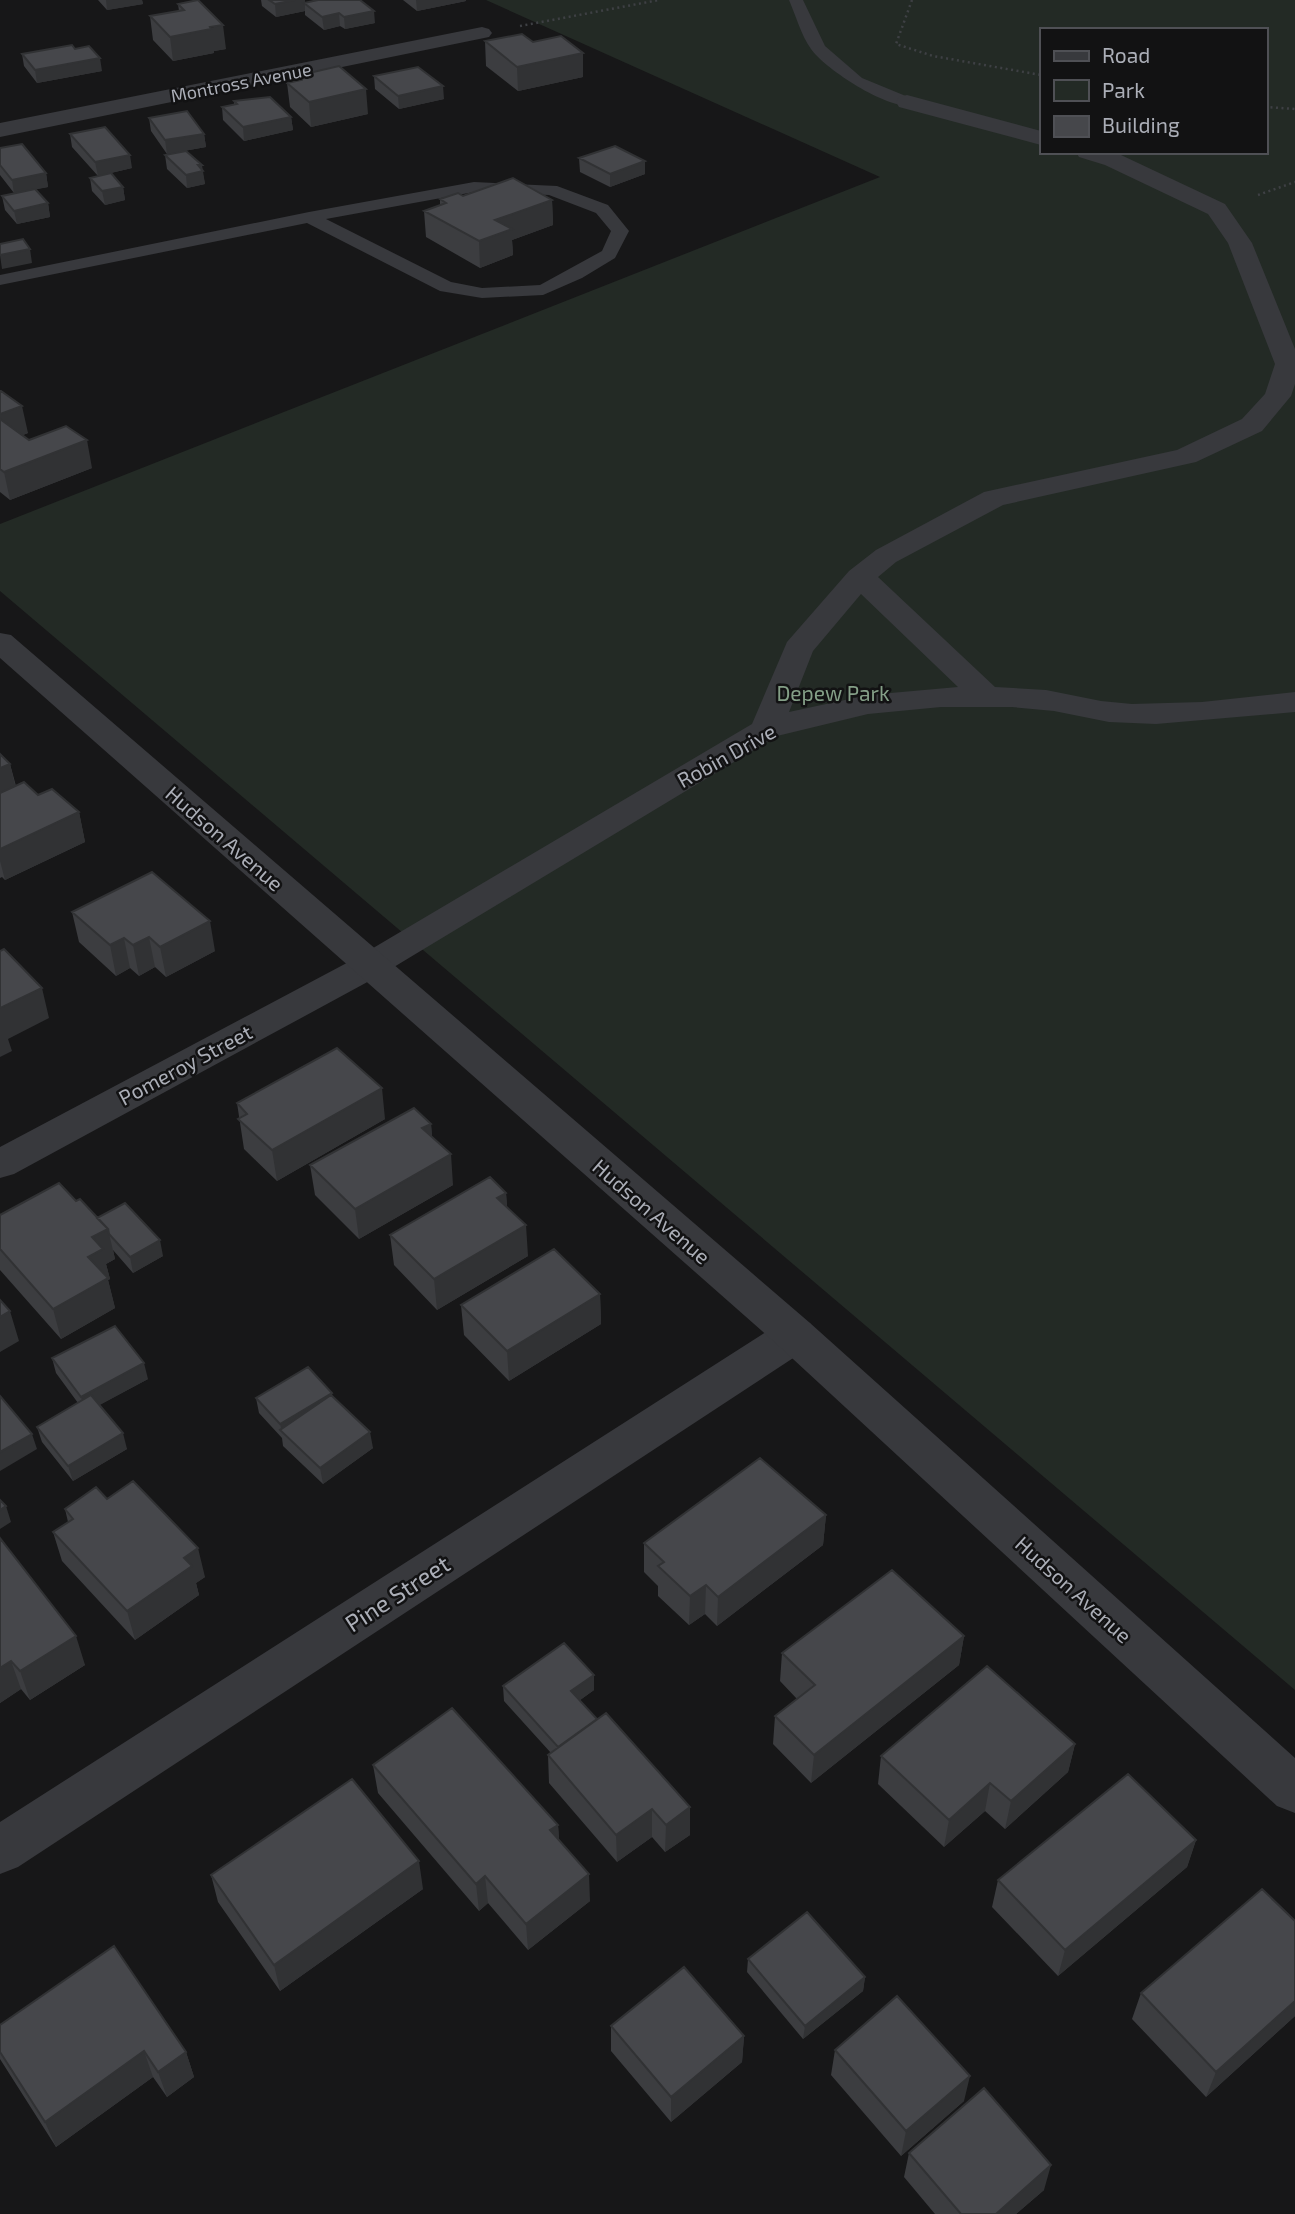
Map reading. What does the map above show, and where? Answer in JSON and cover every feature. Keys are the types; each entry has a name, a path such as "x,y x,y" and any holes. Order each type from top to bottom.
{"street":[{"name":"Montross Avenue","path":"0,130 482,33"},
{"path":"907,102 1040,138"},
{"path":"766,729 798,649 860,578 886,556 994,498 1186,456 1252,425 1278,396 1288,364 1240,243 1217,209 1113,160 1094,154"},
{"path":"860,578 987,697"},
{"name":"Hudson Avenue","path":"0,642 795,1335 1295,1790"},
{"name":"Robin Drive","path":"371,965 766,729 809,714 859,705 987,697 1046,700 1109,712 1181,714 1295,702"},
{"name":"Pomeroy Street","path":"0,1164 371,965"},
{"name":"Pine Street","path":"0,1850 795,1335"}],"lane":[{"path":"796,0 818,48 856,81 907,102"},
{"path":"0,280 309,217 474,187 551,190 602,209 620,231 609,254 543,290 482,293 446,287 309,217"}],"path":[{"path":"482,33 659,0"},
{"path":"912,0 896,44 933,56 1040,75"},
{"path":"1267,107 1295,109"}],"green space":[{"name":"Depew Park","path":"486,0 1295,0 1295,1690 0,591 0,524 880,177"}],"building":[{"path":"198,0 223,25 170,37 150,16 184,10 178,4"},
{"path":"269,0 295,0 275,4"},
{"path":"318,0 360,0 374,11 344,17 339,13 322,17 304,3"},
{"path":"522,34 533,42 561,36 583,53 517,67 485,41"},
{"path":"72,45 75,49 89,46 100,58 35,70 22,54"},
{"path":"339,66 366,89 309,102 287,83 301,80 296,76"},
{"path":"418,67 443,86 398,96 374,76"},
{"path":"270,97 291,117 243,127 222,107 237,104 234,101"},
{"path":"187,111 204,134 165,140 149,118"},
{"path":"105,127 130,155 95,162 70,134"},
{"path":"22,144 46,173 12,180 0,165 0,148"},
{"path":"615,146 645,161 610,174 579,158"},
{"path":"186,151 202,165 198,165 203,171 186,175 165,155"},
{"path":"111,173 123,187 102,191 90,178"},
{"path":"513,178 552,200 495,220 512,229 479,241 424,211 446,203 440,199 458,193 463,196"},
{"path":"35,189 48,203 14,211 2,196"},
{"path":"23,239 30,249 0,255 0,244"},
{"path":"1,391 22,406 0,414"},
{"path":"0,419 29,440 66,426 87,440 4,472 0,469"},
{"path":"0,754 10,764 0,768"},
{"path":"24,782 38,795 52,789 79,812 0,849 0,793"},
{"path":"152,872 210,921 160,947 149,937 133,945 124,938 110,945 72,912"},
{"path":"4,949 42,988 0,1008 0,951"},
{"path":"337,1048 382,1088 272,1150 238,1119 247,1114 237,1103"},
{"path":"414,1108 431,1124 422,1128 451,1154 355,1209 310,1165"},
{"path":"490,1177 506,1193 497,1198 526,1225 434,1279 390,1235"},
{"path":"59,1183 76,1201 80,1199 108,1229 92,1237 103,1249 88,1257 108,1278 53,1309 0,1249 0,1215"},
{"path":"125,1203 160,1240 130,1257 97,1218"},
{"path":"554,1249 600,1294 507,1351 461,1305"},
{"path":"0,1300 10,1311 0,1317"},
{"path":"115,1326 144,1363 81,1397 52,1358"},
{"path":"308,1367 332,1393 280,1424 256,1398"},
{"path":"91,1395 123,1433 68,1466 37,1427"},
{"path":"331,1395 370,1432 320,1468 280,1430"},
{"path":"0,1396 32,1434 0,1452"},
{"path":"760,1458 826,1515 718,1597 706,1585 690,1596 658,1566 664,1562 644,1543"},
{"path":"133,1481 198,1548 184,1558 192,1566 127,1611 53,1532 73,1519 65,1509 96,1487 107,1499"},
{"path":"0,1538 76,1636 20,1671 11,1661 0,1668"},
{"path":"892,1570 964,1636 814,1755 775,1716 815,1685 782,1653"},
{"path":"564,1643 594,1675 571,1691 597,1719 558,1747 503,1686"},
{"path":"987,1666 1075,1744 1011,1801 990,1783 949,1820 881,1756"},
{"path":"452,1708 558,1825 550,1830 589,1874 526,1924 485,1876 476,1884 373,1765"},
{"path":"606,1713 690,1807 666,1825 652,1809 616,1835 548,1755"},
{"path":"1128,1774 1196,1840 1065,1950 998,1880"},
{"path":"352,1779 419,1861 274,1965 211,1875"},
{"path":"1262,1889 1295,1921 1295,2001 1216,2072 1141,1993"},
{"path":"807,1912 865,1977 805,2026 748,1959"},
{"path":"114,1946 186,2052 158,2072 144,2051 45,2122 0,2052 0,2025"},
{"path":"684,1967 744,2036 671,2097 611,2026"},
{"path":"897,1996 970,2076 906,2131 835,2050"},
{"path":"984,2088 1051,2165 996,2214 961,2214 909,2153"}]}
